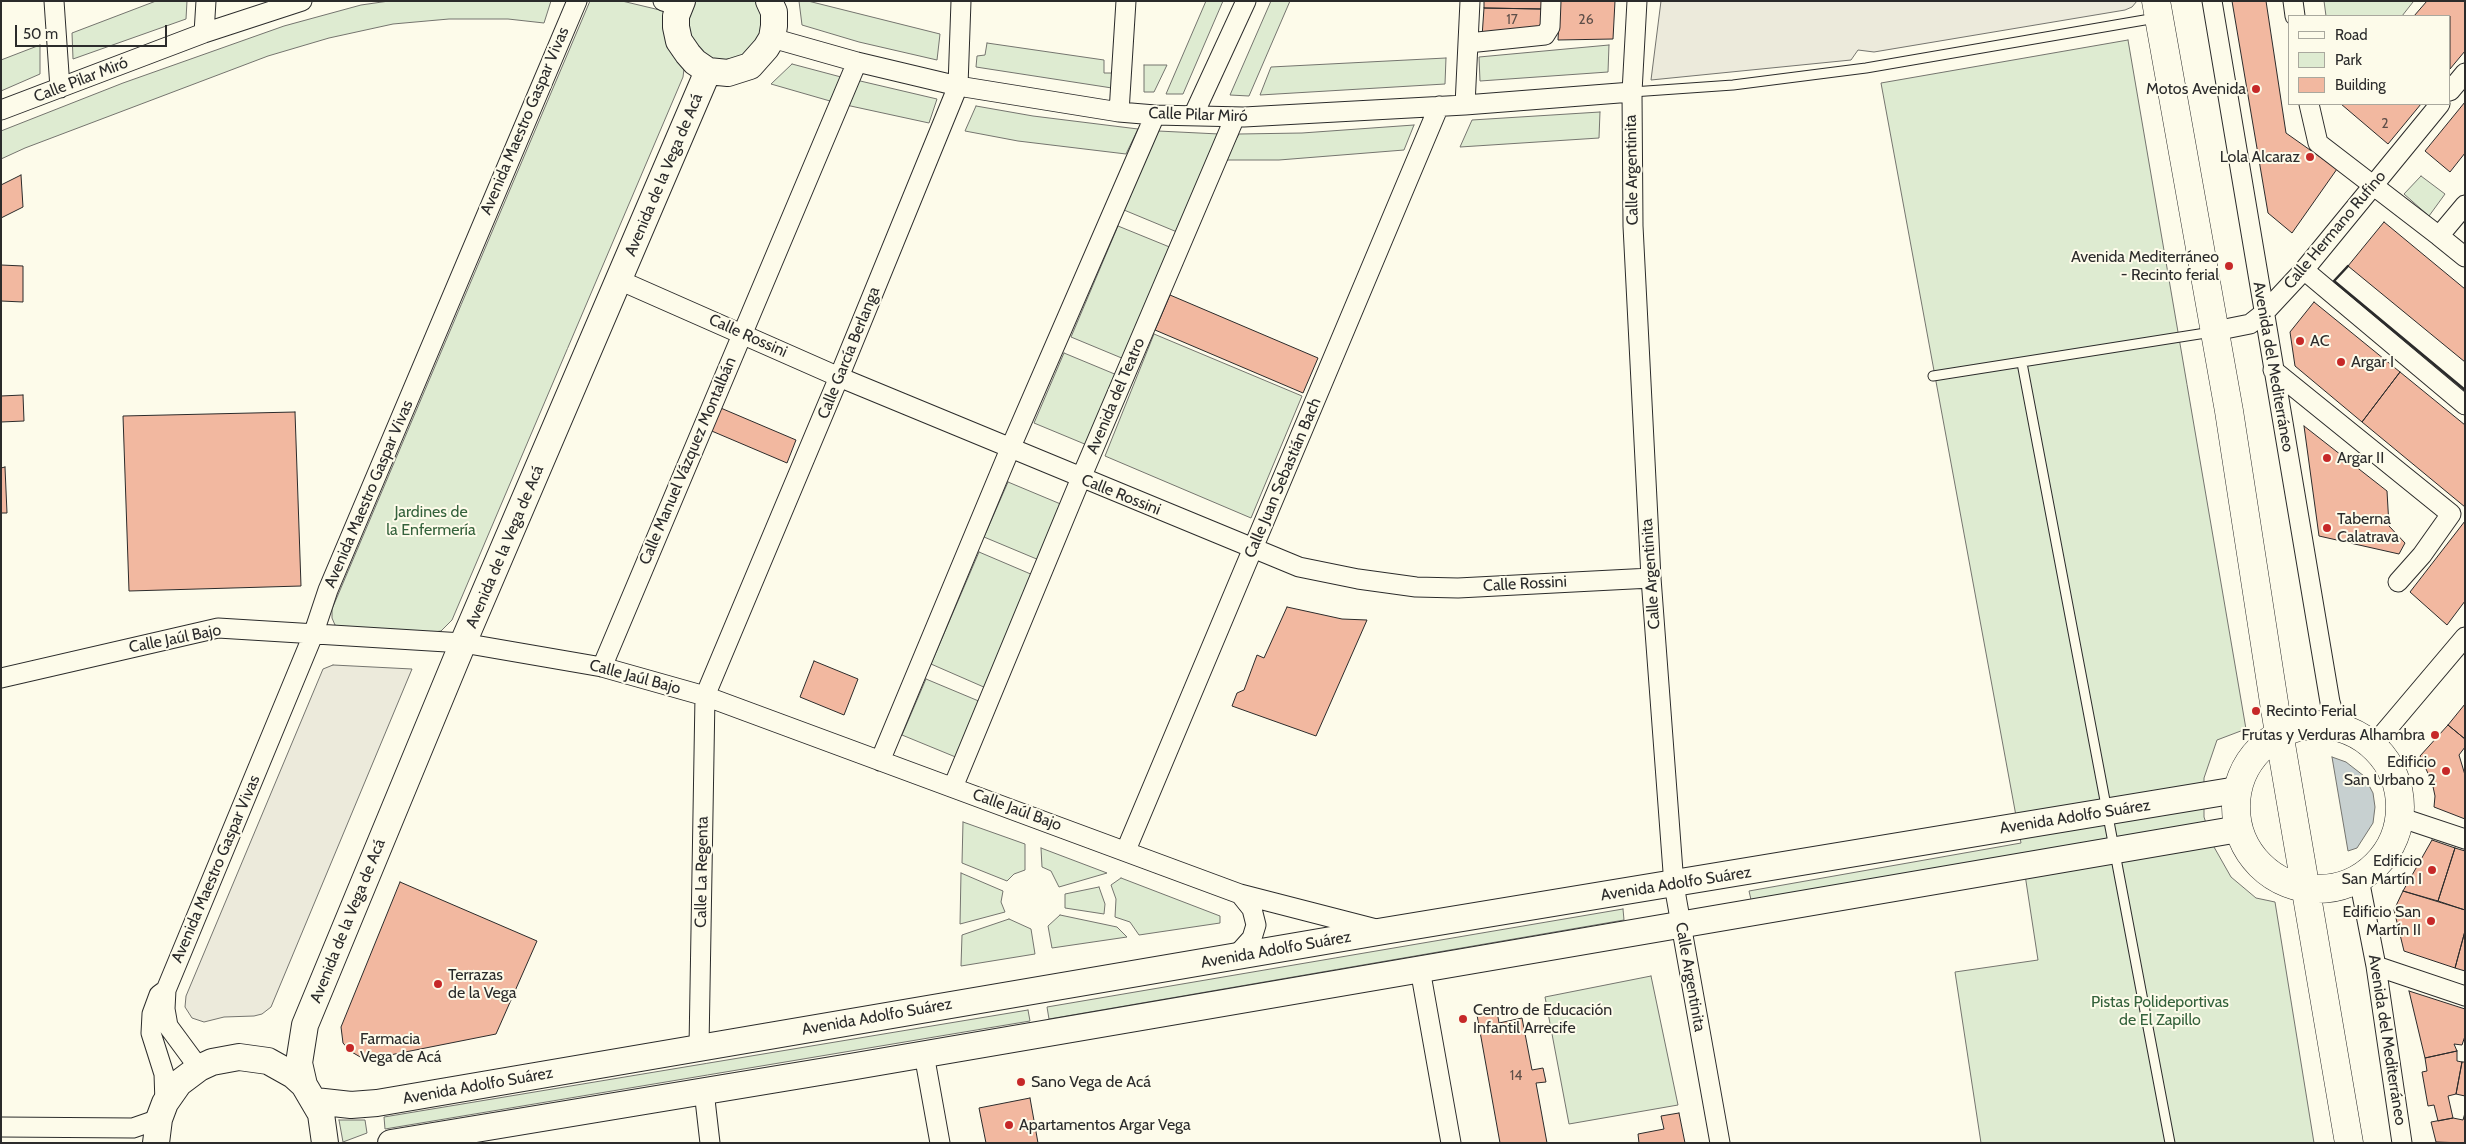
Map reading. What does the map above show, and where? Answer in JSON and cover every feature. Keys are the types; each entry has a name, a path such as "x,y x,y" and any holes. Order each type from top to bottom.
{"main road":[{"path":"2157,9 2215,331 2305,886 2349,1143"},
{"path":"2315,724 2344,730 2358,736 2372,747 2385,760 2394,777 2398,792 2399,817 2391,845 2386,855 2369,873 2360,879 2337,887 2305,886 2278,878 2262,867 2250,851 2239,828 2237,790 2246,767 2258,750 2280,732 2315,724"}],"street":[{"path":"54,1 60,88"},
{"path":"204,32 206,1"},
{"name":"Calle Pilar Miró","path":"1,110 204,32 302,1"},
{"name":"Avenida Maestro Gaspar Vivas","path":"199,1068 168,1026 165,1009 166,990 313,635 328,590 576,1"},
{"path":"675,3 676,27 679,41 695,62 708,71 728,73 750,66 759,58 772,38 774,12 769,1"},
{"name":"Calle García Berlanga","path":"705,696 839,377 958,86 961,1"},
{"path":"1119,112 1126,1"},
{"path":"1193,116 1246,1"},
{"path":"1465,105 1470,1"},
{"path":"1468,42 1535,38 1545,35 1550,27 1551,1"},
{"name":"Calle Argentinita","path":"1637,1 1632,92 1633,226 1651,578 1674,884 1720,1143"},
{"name":"Avenida del Mediterráneo","path":"2212,1 2330,702 2334,715 2344,730"},
{"path":"2293,1 2295,15"},
{"name":"Calle Pilar Miró","path":"772,38 857,62 958,86 1119,112 1155,115 1235,117 1465,105 1632,92"},
{"name":"Calle Manuel Vázquez Montalbán","path":"602,666 857,62"},
{"name":"Avenida de la Vega de Acá","path":"325,1143 323,1121 309,1093 300,1063 305,1025 464,643 708,71"},
{"path":"2451,90 2465,73"},
{"path":"2310,105 2318,144 2465,257"},
{"name":"Calle Hermano Rufino","path":"2215,331 2250,324 2264,314 2304,270 2439,105"},
{"name":"Calle Juan Sebastián Bach","path":"1126,850 1439,106"},
{"path":"880,761 1010,449 1155,115"},
{"name":"Avenida del Teatro","path":"953,786 1081,478 1235,117"},
{"path":"2439,236 2465,205"},
{"path":"2304,270 2465,405"},
{"name":"Calle Rossini","path":"619,280 839,377 1298,567 1358,579 1416,587 1458,588 1651,578"},
{"path":"2273,370 2451,514 2422,555 2398,582"},
{"name":"Calle Jaúl Bajo","path":"1,678 218,628 464,643 602,666 705,696 1126,850 1240,894 1384,932"},
{"path":"2372,747 2462,645"},
{"name":"Calle La Regenta","path":"699,1048 705,696"},
{"name":"Avenida Adolfo Suárez","path":"309,1093 368,1104 2237,790"},
{"path":"2399,817 2465,839"},
{"path":"391,1143 1420,970 2239,828"},
{"name":"Avenida del Mediterráneo","path":"2360,879 2376,966 2402,1143"},
{"path":"1235,957 1252,938 1256,925 1252,909 1240,894"},
{"path":"2376,966 2465,996"},
{"path":"1420,970 1451,1143"},
{"name":"Avenida Maestro Gaspar Vivas","path":"160,1122 164,1074 151,1033 152,1014 159,995 166,990"},
{"name":"Avenida de la Vega de Acá","path":"254,1058 277,1051 292,1041 305,1025"},
{"path":"924,1054 940,1143"},
{"path":"1,1127 133,1128 160,1122 179,1083 199,1068 226,1058 254,1058 281,1068 309,1093"},
{"path":"704,1091 710,1143"}],"lane":[{"path":"1632,92 1733,85 1856,69 2157,9"},
{"path":"1934,376 2215,331"},
{"path":"2022,363 2116,850 2170,1143"}],"green space":[{"path":"156,1 187,1 186,19 73,59 72,33"},
{"path":"389,1 551,1 544,23 508,19 449,19 393,24 329,38 268,56 25,148 1,159 1,131 123,83 284,26 361,5"},
{"name":"Jardines de la Enfermería","path":"590,1 622,1 664,11 684,69 683,77 452,620 441,631 434,632 340,628 335,625 332,618 332,609"},
{"path":"695,1 756,1 763,23 757,44 740,57 727,60 714,59 703,53 690,35 688,24 689,13"},
{"path":"799,1 808,1 940,34 937,60 859,42 802,25"},
{"path":"1206,1 1223,1 1183,94 1166,94"},
{"path":"1271,1 1290,1 1249,96 1230,95"},
{"path":"2324,1 2413,2 2403,15 2326,15"},
{"name":"Pistas Polideportivas de El Zapillo","path":"2128,40 2246,729 2217,740 2204,778 2204,817 2214,847 2231,877 2256,898 2275,902 2314,1143 1981,1143 1955,972 2038,960 2022,855 1752,904 1749,891 2021,843 1881,83"},
{"path":"987,43 1104,60 1104,73 1113,73 1112,88 976,67 977,56 985,55"},
{"path":"40,45 40,74 1,91 1,60"},
{"path":"1609,45 1608,72 1480,81 1479,57"},
{"path":"1446,58 1445,84 1260,95 1271,67"},
{"path":"792,64 841,77 830,101 771,84"},
{"path":"1144,65 1167,65 1154,92 1144,92"},
{"path":"856,80 937,99 929,123 846,105"},
{"path":"976,106 1033,116 1138,129 1126,154 1018,141 965,131"},
{"path":"1600,112 1599,138 1460,147 1472,120"},
{"path":"1414,125 1404,150 1279,160 1225,160 1239,134 1302,133"},
{"path":"1158,131 1219,134 1177,232 1124,210"},
{"path":"2421,176 2445,194 2429,216 2404,194"},
{"path":"1118,226 1172,248 1124,359 1071,337"},
{"path":"1154,334 1302,396 1251,518 1105,456"},
{"path":"1064,353 1117,375 1087,445 1034,423"},
{"path":"1008,482 1063,505 1039,560 984,537"},
{"path":"979,552 1033,575 986,688 931,664"},
{"path":"926,679 981,702 958,758 902,735"},
{"path":"963,822 1025,844 1025,870 1014,874 1007,881 962,863"},
{"path":"1041,848 1107,873 1059,887 1051,871 1042,867"},
{"path":"961,873 1003,891 1001,902 1005,912 960,924"},
{"path":"1121,878 1220,916 1220,923 1139,935 1130,922 1115,917 1116,899 1111,885"},
{"path":"1099,887 1105,904 1104,914 1065,908 1065,894"},
{"path":"1623,909 1624,920 1049,1019 1047,1007"},
{"path":"1060,915 1117,927 1127,937 1052,948 1048,926"},
{"path":"1009,919 1031,929 1035,954 961,966 962,935"},
{"path":"1651,976 1678,1105 1569,1124 1545,997"},
{"path":"1028,1010 1030,1021 385,1129 384,1117"},
{"path":"339,1120 365,1120 367,1133 343,1142"}],"shaded area":[{"path":"1661,1 2137,1 2132,7 2125,10 1874,52 1858,50 1851,60 1651,80"},
{"path":"333,665 412,669 271,1007 262,1014 254,1016 224,1017 204,1022 192,1018 185,1007 186,996 323,669"},
{"path":"2332,757 2346,762 2364,776 2373,793 2375,807 2373,823 2357,848 2348,851"}],"building":[{"path":"1484,1 1542,1 1542,9 1484,8"},
{"path":"1560,1 1615,1 1613,39 1558,40"},
{"path":"2232,1 2266,1 2286,133 2337,169 2292,233 2268,213"},
{"path":"2427,1 2465,1 2465,51 2451,68 2451,15 2415,15"},
{"path":"1484,8 1542,9 1541,31 1482,37"},
{"path":"2465,102 2465,153 2450,172 2425,151"},
{"path":"2342,105 2420,105 2388,144"},
{"path":"21,175 23,207 1,218 1,185"},
{"path":"2384,222 2465,289 2465,362 2348,266"},
{"path":"1,265 23,266 23,302 1,301"},
{"path":"1170,295 1318,358 1303,393 1155,330"},
{"name":"Argar I","path":"2314,302 2400,372 2362,422 2295,366 2290,332"},
{"path":"2400,372 2465,425 2465,507 2362,422"},
{"path":"23,395 24,421 1,422 1,396"},
{"path":"716,406 796,440 787,463 707,429"},
{"path":"295,412 301,586 129,591 123,416"},
{"name":"Argar II","path":"2304,426 2387,491 2389,526 2405,543 2399,554 2319,536"},
{"path":"5,467 7,513 1,513 1,468"},
{"path":"2465,521 2465,601 2447,625 2410,592"},
{"path":"1287,607 1342,619 1367,620 1316,736 1232,706 1237,693 1244,690 1257,655 1264,658"},
{"path":"814,661 858,679 844,715 800,697"},
{"path":"2465,704 2465,739 2448,725"},
{"name":"Edificio San Urbano 2","path":"2448,725 2465,739 2465,747 2459,755 2465,775 2465,819 2434,807 2435,796 2432,782 2420,756"},
{"name":"Edificio San Martín I","path":"2432,840 2455,848 2438,901 2403,891"},
{"path":"2455,848 2465,851 2465,910 2438,901"},
{"name":"Terrazas de la Vega","path":"400,882 537,941 496,1034 375,1058 362,1058 350,1051 343,1043 341,1027"},
{"name":"Edificio San Martín II","path":"2403,891 2465,910 2465,931 2455,968 2404,951 2394,910"},
{"path":"2465,931 2465,971 2455,968"},
{"path":"2409,991 2465,1009 2465,1036 2462,1045 2454,1044 2457,1051 2425,1058"},
{"path":"1497,1011 1499,1023 1522,1018 1532,1070 1543,1068 1546,1082 1536,1083 1547,1143 1500,1143 1477,1015"},
{"path":"2457,1051 2457,1061 2462,1062 2456,1094 2448,1096 2453,1118 2438,1121 2434,1105 2428,1106 2422,1072 2427,1071 2425,1058"},
{"path":"2462,1062 2465,1062 2465,1096 2456,1094"},
{"name":"Apartamentos Argar Vega","path":"1030,1098 1038,1143 986,1143 979,1108"},
{"path":"1679,1113 1685,1143 1639,1143 1638,1134 1664,1129 1661,1116"},
{"path":"2465,1113 2465,1143 2436,1142 2431,1122 2453,1118 2463,1120"}],"wall":[{"path":"2348,266 2334,281 2465,390"}],"place":[{"name":"Motos Avenida","path":"2256,89"},
{"name":"Lola Alcaraz","path":"2310,157"},
{"name":"Avenida Mediterráneo - Recinto ferial","path":"2229,266"},
{"name":"AC","path":"2300,341"},
{"name":"Argar I","path":"2341,362"},
{"name":"Argar II","path":"2327,458"},
{"name":"Taberna Calatrava","path":"2327,528"},
{"name":"Recinto Ferial","path":"2256,711"},
{"name":"Frutas y Verduras Alhambra","path":"2435,735"},
{"name":"Edificio San Urbano 2","path":"2446,771"},
{"name":"Edificio San Martín I","path":"2432,870"},
{"name":"Edificio San Martín II","path":"2431,921"},
{"name":"Terrazas de la Vega","path":"438,984"},
{"name":"Centro de Educación Infantil Arrecife","path":"1463,1019"},
{"name":"Farmacia Vega de Acá","path":"350,1048"},
{"name":"Sano Vega de Acá","path":"1021,1082"},
{"name":"Apartamentos Argar Vega","path":"1009,1125"}]}
